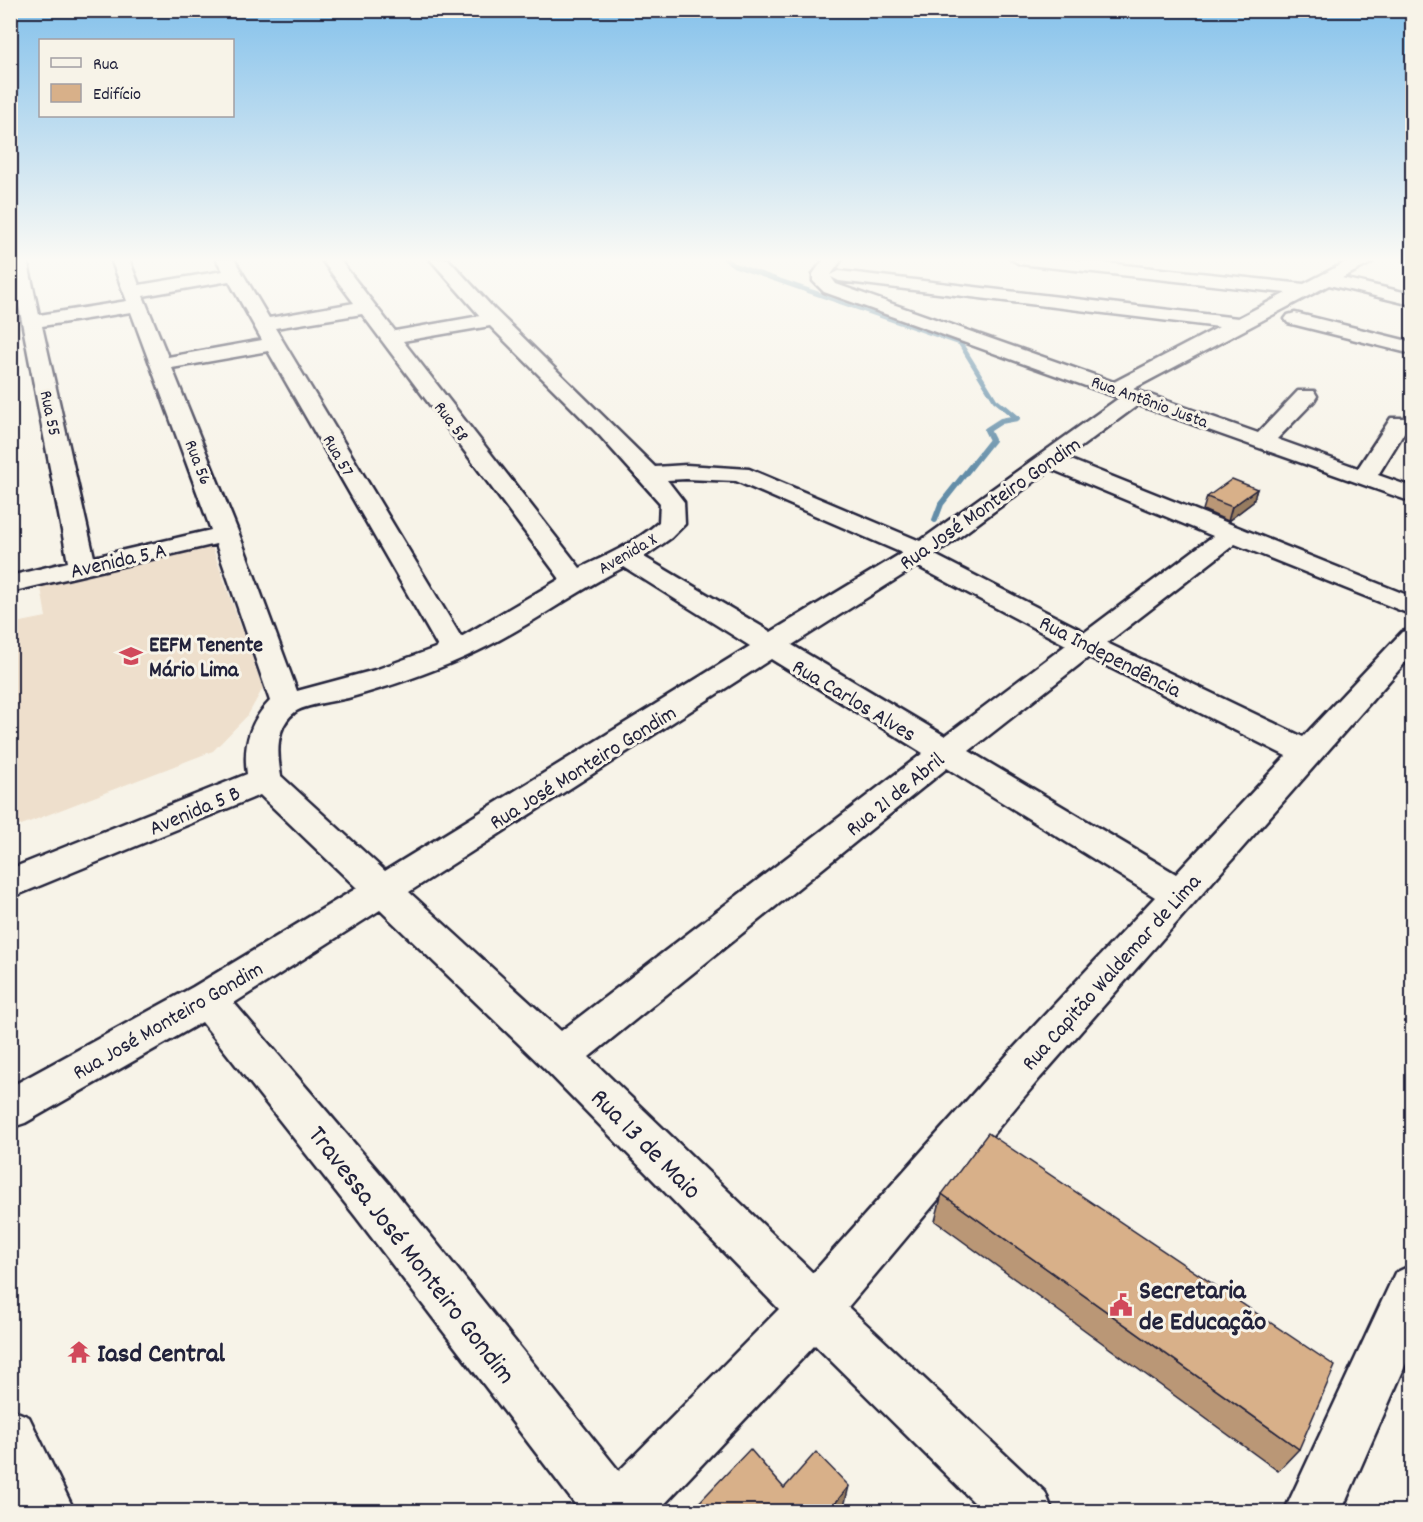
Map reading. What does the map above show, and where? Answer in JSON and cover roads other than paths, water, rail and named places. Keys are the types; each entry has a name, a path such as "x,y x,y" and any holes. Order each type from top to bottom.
{"street":[{"name":"Rua 55","path":"28,330 83,568"},
{"name":"Rua 56","path":"148,330 226,534 286,703"},
{"name":"Rua 57","path":"266,330 393,550 455,651"},
{"path":"161,364 283,330"},
{"name":"Rua 58","path":"384,330 576,581"},
{"path":"390,338 434,330"},
{"name":"Avenida X","path":"286,703 331,693 400,672 455,651 513,621 576,581 660,536 672,524 672,502 650,474 556,376 506,330"},
{"name":"Rua Antônio Justa","path":"948,330 1413,495"},
{"name":"Rua José Monteiro Gondim","path":"10,1109 207,999 382,888 566,777 919,554 1050,460 1126,393 1230,330"},
{"path":"1340,330 1413,348"},
{"path":"1263,441 1306,396"},
{"path":"1364,477 1399,423"},
{"path":"1050,460 1413,607"},
{"name":"Rua Independência","path":"650,474 686,472 740,474 919,554 1088,645 1308,753"},
{"name":"Avenida 5 A","path":"10,585 226,534"},
{"name":"Rua 21 de Abril","path":"560,1056 944,753 1232,534"},
{"name":"Rua Carlos Alves","path":"624,556 944,753 1181,895"},
{"name":"Rua Capitão Waldemar de Lima","path":"617,1512 814,1309 1025,1065 1413,638"},
{"name":"Avenida 5 B","path":"10,884 265,780 260,754 263,734 275,712 286,703"},
{"name":"Rua 13 de Maio","path":"265,780 560,1056 814,1309 1025,1512"},
{"name":"Travessa José Monteiro Gondim","path":"207,999 374,1202 617,1512"},
{"path":"1312,1512 1413,1290"},
{"path":"10,1436 47,1512"}],"waterway":[{"path":"922,330 960,343 995,400 1005,408"},
{"path":"935,520 941,504 992,440 987,430 1001,421 1017,418 1004,407"}],"place":[{"name":"EEFM Tenente Mário Lima","path":"131,656"},
{"name":"Secretaria de Educação","path":"1121,1305"},
{"name":"Iasd Central","path":"79,1352"}]}
